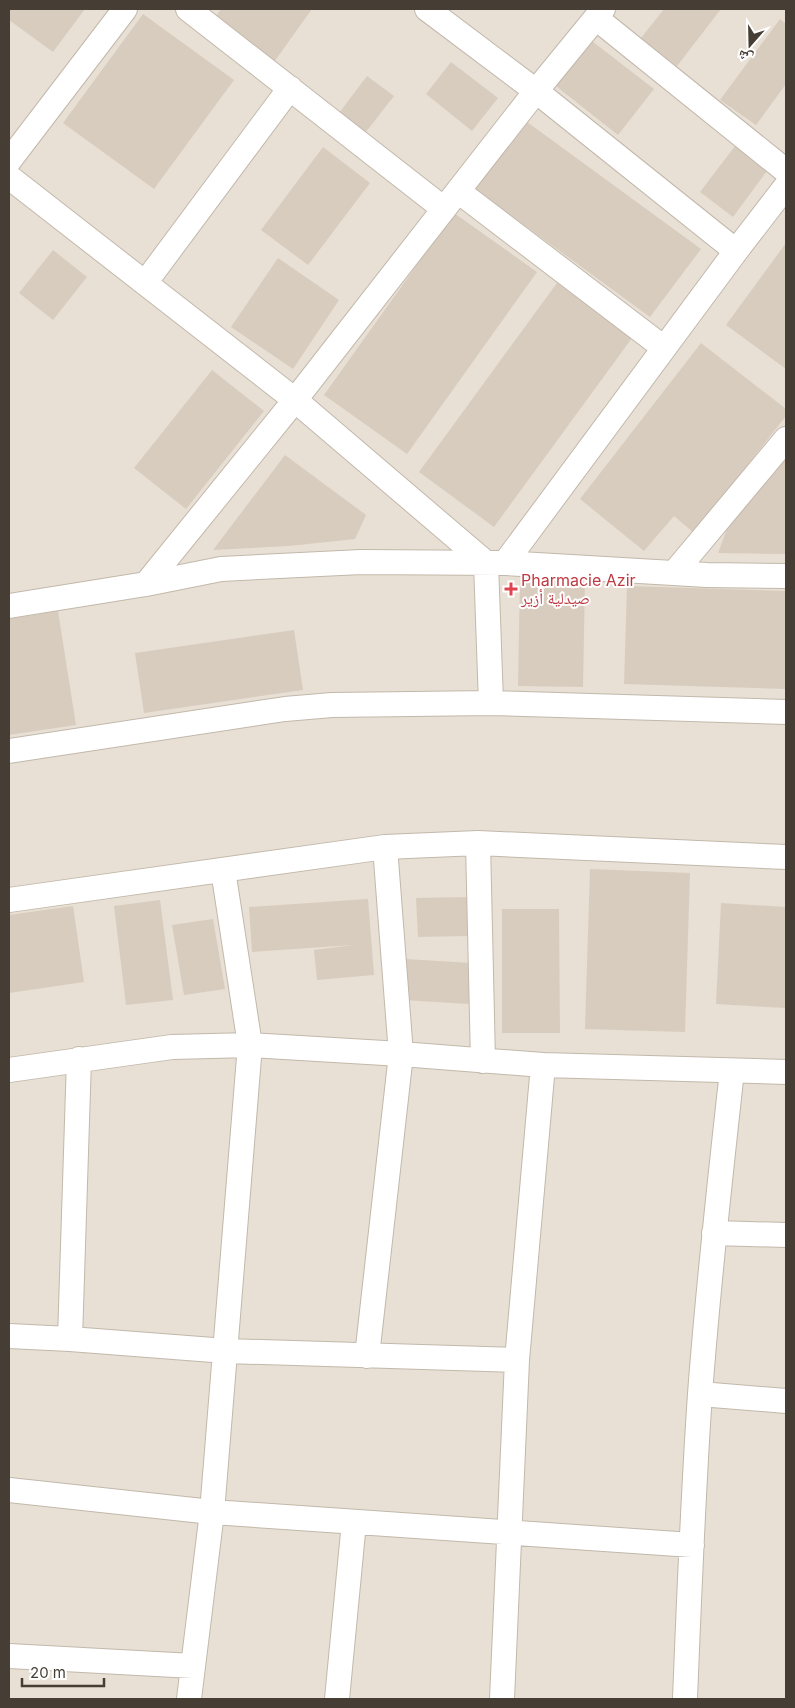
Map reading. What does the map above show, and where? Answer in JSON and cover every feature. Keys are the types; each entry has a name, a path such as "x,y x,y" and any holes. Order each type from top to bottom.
{"street":[{"path":"9,162 125,9"},
{"path":"188,9 290,88 664,348"},
{"path":"427,9 536,91 736,251"},
{"path":"146,584 295,400 599,13 786,171"},
{"path":"145,283 290,88"},
{"path":"9,177 295,400 495,563"},
{"path":"490,703 495,563 664,348 786,186"},
{"path":"674,573 786,439"},
{"path":"9,606 146,584 221,569 361,562 495,563 674,573 786,576"},
{"path":"9,751 285,709 332,705 490,703 786,712"},
{"path":"478,844 483,1061"},
{"path":"9,900 384,847 478,844 786,857"},
{"path":"367,1356 401,1054 384,847"},
{"path":"189,1699 212,1512 250,1045 223,870"},
{"path":"9,1070 172,1047 250,1045 543,1065 786,1072"},
{"path":"70,1339 79,1060"},
{"path":"502,1699 517,1360 543,1065"},
{"path":"685,1699 700,1394 714,1233 732,1070"},
{"path":"714,1233 786,1235"},
{"path":"9,1336 226,1351 517,1360"},
{"path":"700,1394 786,1401"},
{"path":"9,1490 212,1512 692,1545"},
{"path":"337,1699 354,1522"},
{"path":"9,1656 193,1666"}],"shaded area":[{"path":"9,9 786,9 786,1699 9,1699"}],"building":[{"path":"9,9 85,9 53,52 9,20"},
{"path":"221,9 312,9 274,62 214,19"},
{"path":"664,9 721,9 677,66 641,38"},
{"path":"143,14 234,80 154,189 63,123"},
{"path":"780,19 786,24 786,84 756,125 720,100"},
{"path":"588,38 654,89 618,135 552,83"},
{"path":"451,62 498,98 472,131 426,94"},
{"path":"367,76 394,96 362,137 336,117"},
{"path":"523,119 701,249 650,317 472,187"},
{"path":"735,146 767,171 733,217 700,192"},
{"path":"323,147 370,183 308,265 261,230"},
{"path":"454,213 537,272 407,454 324,395"},
{"path":"786,243 786,369 726,325"},
{"path":"53,250 87,277 53,320 19,293"},
{"path":"278,258 339,300 293,369 231,327"},
{"path":"557,283 632,338 494,527 419,472"},
{"path":"701,343 786,409 786,416 694,533 674,516 644,551 580,499"},
{"path":"212,370 264,411 186,509 134,468"},
{"path":"285,455 366,515 355,539 289,546 213,550"},
{"path":"783,460 786,460 786,554 718,553 727,529"},
{"path":"520,578 585,579 583,687 518,686"},
{"path":"627,586 786,591 786,689 624,684"},
{"path":"58,611 76,725 9,735 9,619"},
{"path":"294,630 303,690 144,713 135,653"},
{"path":"590,869 690,873 685,1032 585,1029"},
{"path":"470,897 471,936 418,937 416,898"},
{"path":"368,899 374,975 317,980 314,950 353,945 252,952 249,907"},
{"path":"160,900 173,1000 126,1005 114,906"},
{"path":"721,903 786,907 786,1008 716,1004"},
{"path":"73,906 84,982 9,993 9,915"},
{"path":"502,909 559,909 560,1033 502,1033"},
{"path":"213,919 225,989 184,995 172,925"},
{"path":"405,959 472,963 469,1004 403,1000"}],"place":[{"name":"Pharmacie Azir صيدلية أزير","path":"511,589"}]}
